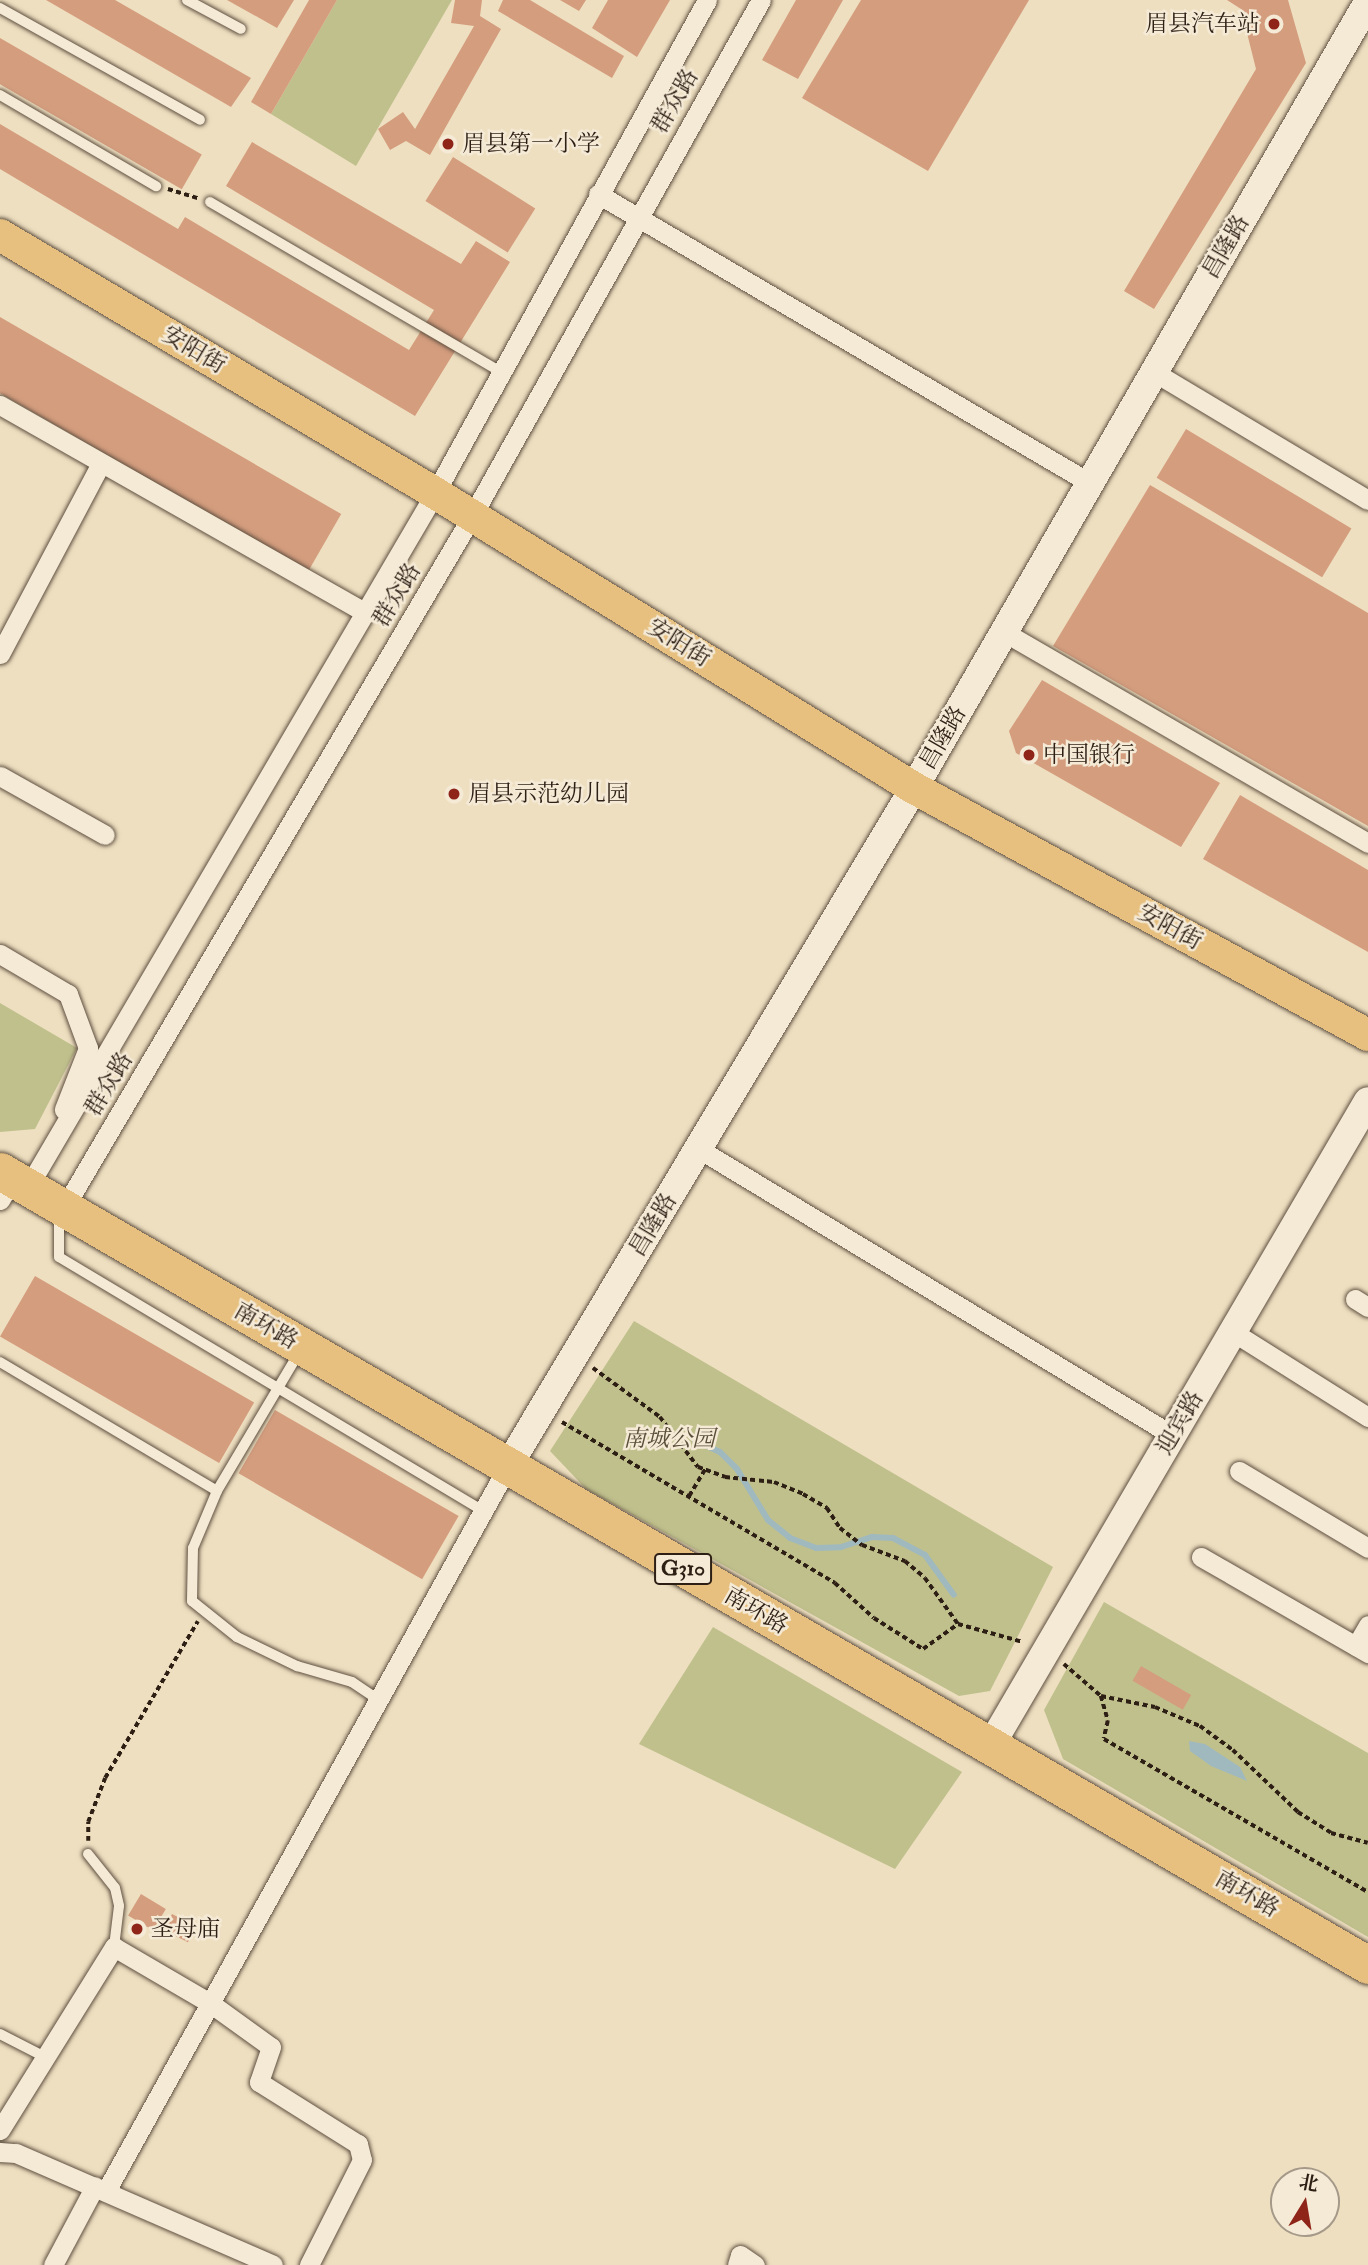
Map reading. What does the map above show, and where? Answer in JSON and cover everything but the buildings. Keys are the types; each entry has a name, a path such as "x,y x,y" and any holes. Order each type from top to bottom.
{"highway":[{"name":"南环路","path":"10,1184 62,1207 507,1468 1368,1965"}],"main road":[{"name":"安阳街","path":"0,235 435,493 914,788 1368,1035"}],"street":[{"name":"群众路","path":"10,1184 61,1133 363,611 435,493 707,0"},
{"name":"群众路","path":"62,1207 472,516 761,0"},
{"name":"昌隆路","path":"507,1468 914,788 1368,2"},
{"path":"598,194 1090,483"},
{"path":"1154,372 1368,500"},
{"path":"0,405 100,465 363,611"},
{"path":"3,640 100,465"},
{"path":"1004,632 1368,843"},
{"path":"0,776 105,835"},
{"path":"0,954 68,994 88,1048 58,1123 61,1133"},
{"name":"迎宾路","path":"991,1745 1368,1101"},
{"path":"699,1149 1172,1435"},
{"path":"1233,1332 1368,1417"},
{"path":"53,2265 210,2003 507,1468"},
{"path":"1239,1471 1368,1548"},
{"path":"1202,1557 1362,1649 1368,1625"},
{"path":"0,2130 114,1947 210,2003 271,2047 259,2082 358,2144 362,2160 309,2265"},
{"path":"0,2152 16,2154 273,2265"},
{"path":"737,2265 740,2255 755,2265"}],"lane":[{"path":"187,0 241,29"},
{"path":"0,8 200,120"},
{"path":"0,95 156,186"},
{"path":"210,202 501,372"},
{"path":"62,1207 59,1257 484,1511"},
{"path":"302,1348 217,1491 193,1548 192,1601 237,1636 297,1666 352,1682 379,1700"},
{"path":"0,1362 217,1491"},
{"path":"88,1854 115,1888 120,1906 114,1947"},
{"path":"0,2034 45,2057"}],"path":[{"path":"156,186 210,202"},
{"path":"574,1357 640,1400 660,1417 678,1446 705,1469 729,1478 774,1482 803,1494 827,1508 846,1532 862,1545 905,1561 925,1578 958,1624 1046,1651 1101,1696 1154,1707 1200,1726 1233,1750 1298,1812 1331,1832 1368,1843"},
{"path":"542,1411 835,1583 874,1618 923,1649 958,1624"},
{"path":"689,1496 705,1469"},
{"path":"88,1854 88,1822 105,1778 204,1611"},
{"path":"1101,1696 1108,1721 1104,1740 1368,1892"}],"green space":[{"path":"337,0 452,0 356,166 271,114"},
{"path":"0,1003 77,1048 35,1129 0,1132"},
{"name":"南城公园","path":"634,1321 1053,1567 990,1691 959,1696 586,1489 550,1451"},
{"path":"1104,1602 1368,1753 1368,1937 1063,1759 1044,1710"},
{"path":"713,1627 962,1772 895,1869 639,1744"}],"water":[{"path":"1189,1741 1205,1744 1240,1767 1247,1781 1211,1766 1190,1751"}],"waterway":[{"path":"695,1440 720,1452 737,1469 768,1520 790,1538 816,1548 841,1547 872,1537 893,1538 925,1555 954,1595"}],"place":[{"name":"眉县汽车站","path":"1274,24"},
{"name":"眉县第一小学","path":"448,144"},
{"name":"中国银行","path":"1029,755"},
{"name":"眉县示范幼儿园","path":"454,794"},
{"name":"圣母庙","path":"137,1929"}]}
